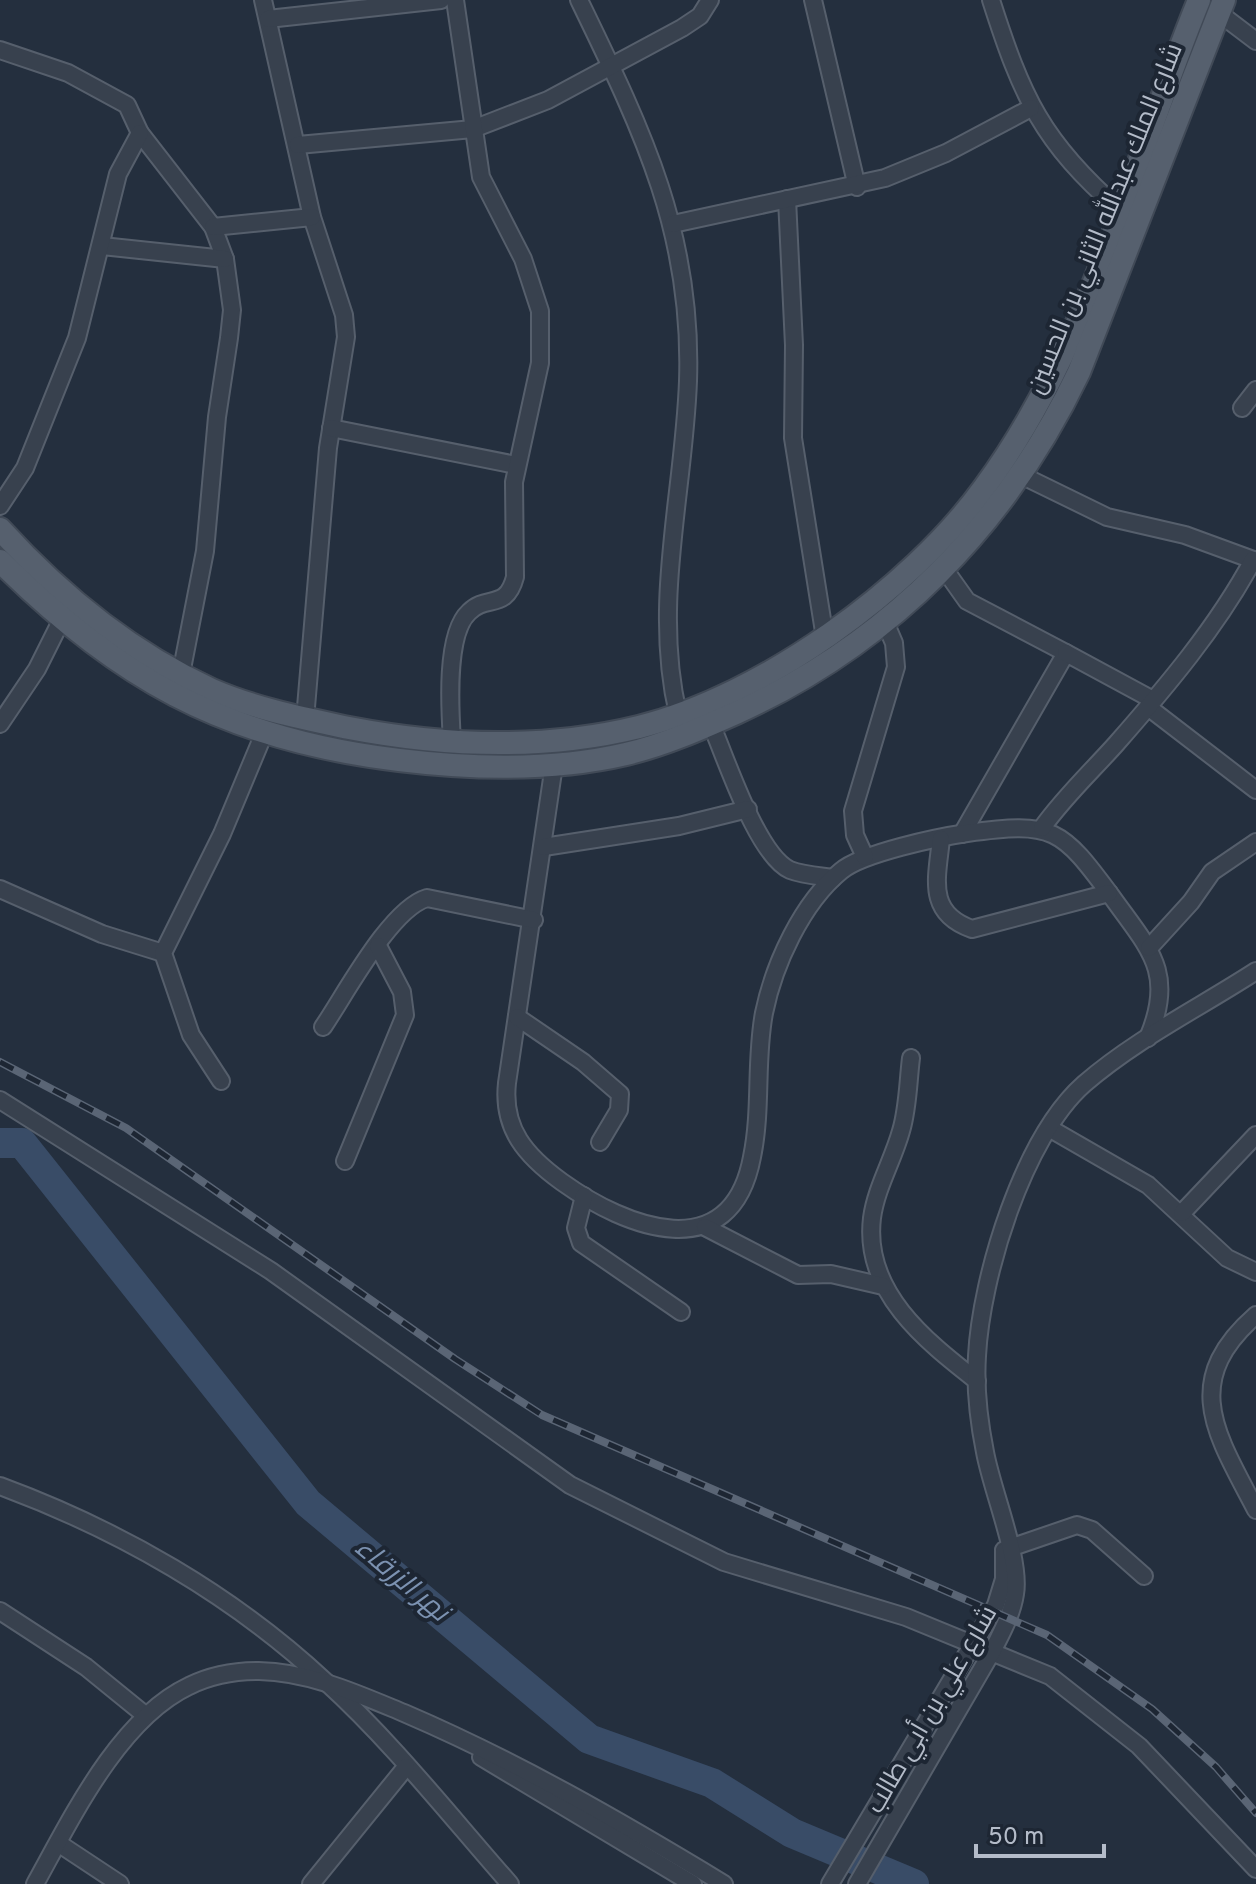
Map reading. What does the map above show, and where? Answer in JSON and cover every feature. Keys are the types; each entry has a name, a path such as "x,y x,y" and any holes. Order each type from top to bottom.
{"main road":[{"name":"شارع الملك عبدالله الثاني بن الحسين","path":"0,561 62,619 176,695 265,731 320,747 384,759 445,765 554,765 657,745 711,724 795,683 885,622 945,570 1021,475 1065,401 1114,257 1120,210 1199,0"},
{"name":"شارع الملك عبدالله الثاني بن الحسين","path":"0,529 88,612 181,674 243,702 305,719 385,735 506,742 586,736 641,726 678,714 774,669 825,638 916,564 982,491 1023,431 1114,257 1221,6"},
{"path":"586,736 590,760"}],"street":[{"path":"263,0 312,217 344,315 345,348 331,428 305,719"},
{"path":"268,19 441,0"},
{"path":"452,741 449,696 461,622 474,607 502,600 512,589 515,577 512,517 516,465 540,363 540,311 523,259 481,177 455,0"},
{"path":"579,0 645,143 673,224 682,261 689,342 667,622 669,678 678,714"},
{"path":"298,145 473,129 548,100 682,28 700,16 710,0"},
{"path":"813,0 857,187"},
{"path":"991,0 1031,108 1058,149 1120,210"},
{"path":"1221,6 1256,41"},
{"path":"0,50 68,73 118,99 134,114 140,133 213,227 225,259 232,310 217,417 205,551 181,674"},
{"path":"673,224 857,187 946,153 1031,108"},
{"path":"0,506 25,468 68,363 102,246 118,174 140,133"},
{"path":"787,199 794,328 793,438 825,638"},
{"path":"213,227 312,217"},
{"path":"102,246 225,259"},
{"path":"1242,408 1256,390"},
{"path":"331,428 516,465"},
{"path":"1021,475 1107,517 1185,535 1254,561 1225,607 1150,703 1065,797 1042,828"},
{"path":"945,570 956,591 967,601 1066,653 1150,703 1256,790"},
{"path":"0,724 37,669 62,619"},
{"path":"865,857 855,835 853,811 896,667 894,643 885,622"},
{"path":"962,834 1066,653"},
{"path":"711,724 748,809 766,844 781,864 800,872 833,878"},
{"path":"221,1081 191,1035 163,953 222,834 265,731"},
{"path":"554,765 506,1098 511,1128 527,1154 584,1196 645,1225 676,1230 705,1227 721,1217 745,1180 755,1138 758,1055 768,997 789,942 833,878 865,857 962,834 1042,828 1072,845 1149,948 1160,974 1162,994 1148,1038"},
{"path":"544,847 679,826 748,809"},
{"path":"941,839 938,899 945,914 957,924 972,929 1109,893"},
{"path":"1149,948 1171,927 1212,872 1256,842"},
{"path":"0,889 102,934 163,953"},
{"path":"323,1027 378,946 411,905 427,898 534,920"},
{"path":"345,1161 405,1015 402,992 378,946"},
{"name":"شارع علي بن أبي طالب","path":"857,1884 993,1650 1012,1610 1016,1591 984,1448 977,1381 982,1314 1000,1247 1024,1178 1049,1128 1083,1085 1148,1038 1256,971"},
{"path":"517,1017 583,1062 620,1094 619,1110 600,1142"},
{"path":"911,1058 902,1129 872,1221 883,1286 901,1313 929,1342 977,1381"},
{"path":"0,1100 271,1271 570,1485 724,1562 854,1600 974,1642 1050,1676 1139,1746 1256,1869"},
{"path":"1049,1128 1148,1185 1182,1213 1227,1258 1256,1272"},
{"path":"1182,1213 1256,1135"},
{"path":"584,1196 576,1228 581,1243 681,1312"},
{"path":"705,1227 798,1275 831,1274 883,1286"},
{"path":"1256,1315 1220,1355 1212,1373 1210,1396 1222,1442 1256,1510"},
{"path":"0,1486 93,1525 186,1576 262,1627 328,1683 510,1884"},
{"path":"1008,1549 1070,1525 1086,1527 1144,1576"},
{"name":"شارع علي بن أبي طالب","path":"830,1884 1002,1591 1008,1549"},
{"path":"0,1611 75,1659 145,1715"},
{"path":"35,1884 111,1759 145,1715 188,1686 238,1672 288,1674 328,1683 440,1729 571,1793 724,1884"},
{"path":"440,1729 693,1884"},
{"path":"311,1884 406,1767"},
{"path":"58,1843 120,1884"}],"waterway":[{"name":"نهر الزرقاء","path":"0,1143 22,1143 308,1503 589,1739 712,1783 792,1833 914,1884"}],"railway":[{"path":"0,1062 126,1128 455,1359 542,1415 1047,1635 1152,1709 1216,1767 1256,1813"}]}
